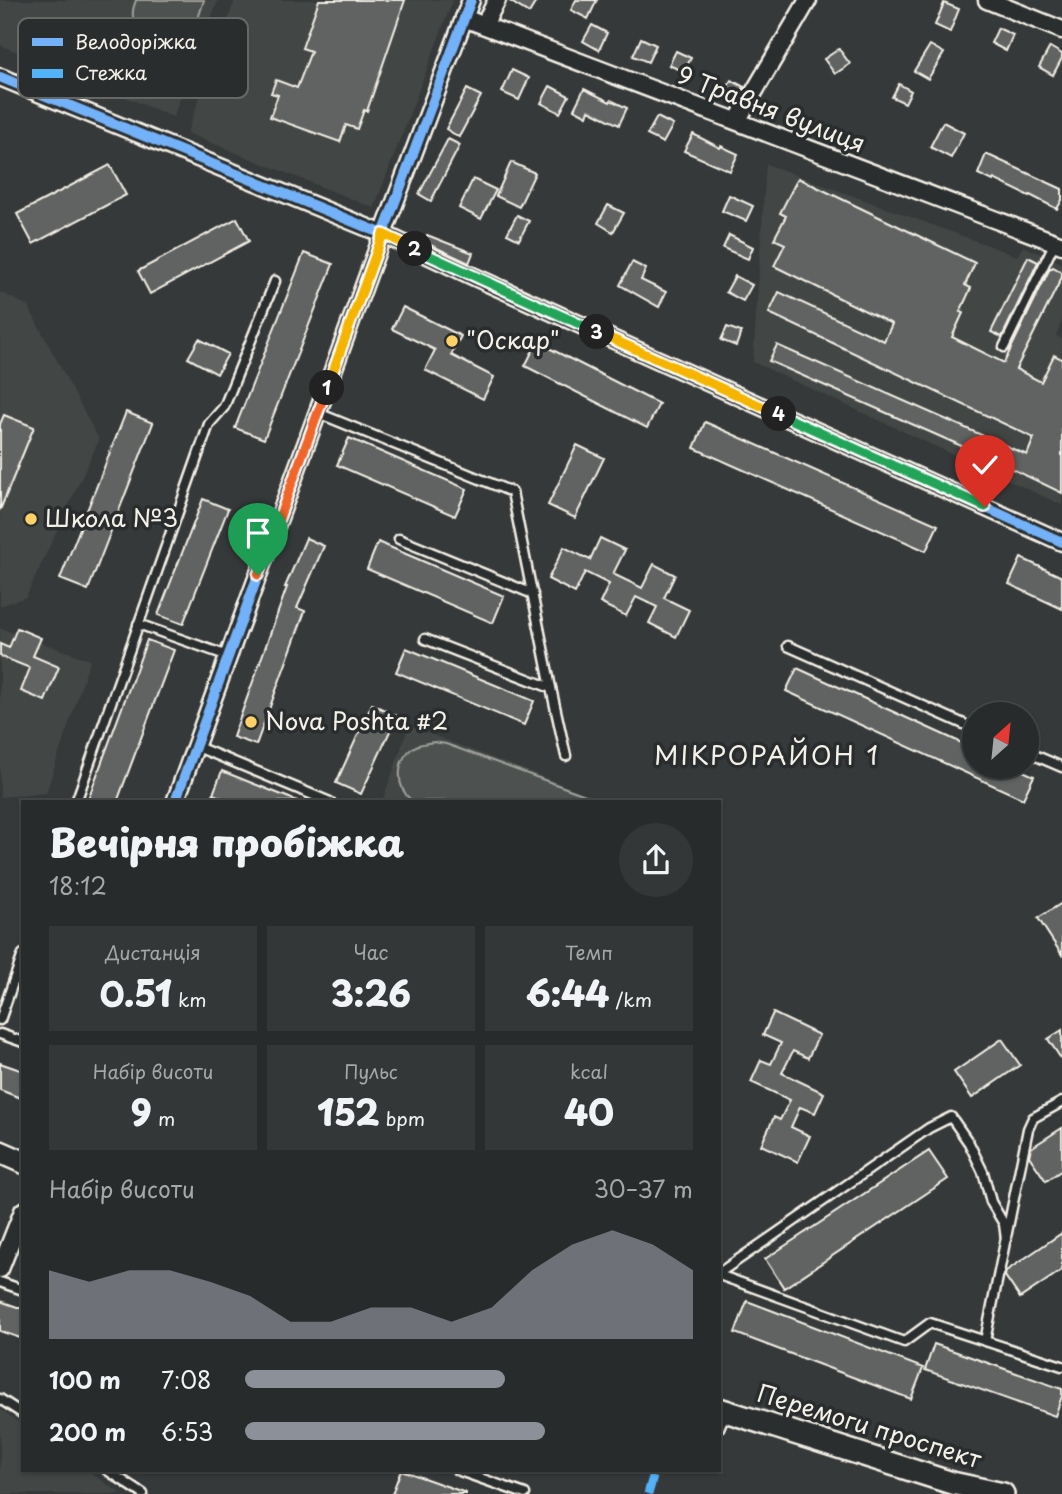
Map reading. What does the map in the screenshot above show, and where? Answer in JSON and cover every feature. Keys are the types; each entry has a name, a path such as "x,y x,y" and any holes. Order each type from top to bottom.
{"street":[{"path":"176,800 471,0"},
{"path":"484,25 497,0"},
{"path":"737,121 808,0"},
{"path":"988,0 1062,30"},
{"name":"9 Травня вулиця","path":"464,18 1058,243"},
{"path":"0,77 18,84"},
{"path":"51,98 383,234 1062,542"},
{"path":"0,1152 21,1160"},
{"path":"0,1269 21,1216"},
{"name":"Перемоги проспект","path":"722,1416 956,1488 1003,1494"}],"lane":[{"path":"1004,347 1058,243"},
{"path":"77,800 209,424 224,407 275,281"},
{"path":"318,413 512,492 566,755"},
{"path":"398,539 533,594"},
{"path":"138,624 228,656"},
{"path":"425,639 551,688"},
{"path":"788,646 962,723"},
{"path":"195,746 325,800"},
{"path":"1040,758 1062,767"},
{"path":"0,1020 21,960"},
{"path":"0,1034 21,1041"},
{"path":"985,1341 1028,1129 1033,1118 1062,1102"},
{"path":"721,1273 918,1136 951,1117 969,1143 983,1172 990,1202 1004,1224 1006,1239"},
{"path":"721,1275 904,1342 930,1323 1062,1366"},
{"path":"0,1282 21,1289"},
{"path":"0,1399 21,1413"},
{"path":"110,1472 143,1494"},
{"path":"463,1472 525,1494"}],"shaded area":[{"path":"0,0 218,0 211,18 18,18 18,52 0,45"},
{"path":"136,0 204,0 198,18 133,18"},
{"path":"235,0 453,0 374,208 187,133 200,98 248,98 248,18 229,18"},
{"path":"127,98 180,98 173,117"},
{"path":"766,164 1017,256 1023,246 1062,263 1062,321 1056,335 1062,339 1062,505 753,362"},
{"name":"Школа №3","path":"0,292 28,306 99,440 26,597 0,606"},
{"path":"0,628 90,660 46,793 0,797"},
{"path":"409,726 602,800 383,800"},
{"path":"434,742 446,744 592,800 411,800 402,788 400,773 404,758 416,746"},
{"path":"0,1409 21,1424 21,1472 90,1472 121,1494 0,1494"}],"building":[{"path":"319,0 405,0 367,111 364,110 357,129 346,125 340,142 270,117 278,95 271,93 276,80 297,88 311,51 302,48"},
{"path":"508,0 537,0 529,13"},
{"path":"576,0 597,0 588,19 571,10"},
{"path":"944,3 959,9 950,32 935,25"},
{"path":"592,25 607,33 599,50 583,41"},
{"path":"998,28 1013,35 1006,51 991,43"},
{"path":"641,38 656,45 648,62 633,56"},
{"path":"930,45 944,53 928,79 914,71"},
{"path":"1050,47 1062,54 1053,75 1039,67"},
{"path":"839,49 850,64 835,74 824,59"},
{"path":"676,51 691,58 684,72 669,65"},
{"path":"512,70 529,78 519,100 502,92"},
{"path":"731,80 744,87 737,100 724,94"},
{"path":"899,84 911,91 905,103 892,97"},
{"path":"550,86 569,96 560,113 541,103"},
{"path":"467,89 481,96 459,137 446,129"},
{"path":"584,89 627,108 619,125 589,110 587,116 574,109"},
{"path":"657,117 673,125 663,143 647,135"},
{"path":"943,122 964,133 951,158 930,147"},
{"path":"693,134 738,154 730,171 684,151"},
{"path":"448,139 460,145 431,201 419,194"},
{"path":"986,154 1062,189 1062,200 1057,209 978,174"},
{"path":"511,162 535,173 519,207 496,196"},
{"path":"110,165 126,195 33,244 17,214"},
{"path":"798,178 975,263 965,285 971,288 952,337 1004,363 1050,268 1062,272 1062,277 1016,369 1041,382 1054,355 1062,359 1062,493 769,361 777,345 1027,455 1034,438 769,313 779,292 884,341 892,324 774,266 785,244 774,239 786,216 780,213"},
{"path":"473,179 496,190 481,219 459,208"},
{"path":"729,195 753,206 746,221 722,211"},
{"path":"608,205 624,213 613,232 598,223"},
{"path":"517,215 529,221 519,240 507,234"},
{"path":"237,218 249,241 150,294 138,271"},
{"path":"427,235 473,253 469,263 424,242"},
{"path":"729,235 753,247 748,259 723,248"},
{"path":"304,253 333,264 264,439 235,428"},
{"path":"1028,257 1038,262 1002,337 991,332"},
{"path":"632,262 646,269 641,280 666,292 659,307 620,285"},
{"path":"735,276 752,285 743,301 726,292"},
{"path":"403,307 461,336 451,355 494,377 483,399 425,370 435,350 392,329"},
{"path":"727,327 741,332 736,346 721,340"},
{"path":"199,339 228,354 217,374 188,358"},
{"path":"537,342 659,404 647,428 525,366"},
{"path":"126,412 153,423 88,590 60,579"},
{"path":"4,415 34,427 0,510 0,424"},
{"path":"705,422 938,525 926,551 694,448"},
{"path":"349,438 467,489 455,516 337,465"},
{"path":"577,445 604,458 575,518 548,505"},
{"path":"203,499 228,509 183,624 158,615"},
{"path":"306,538 324,546 297,608 305,611 256,745 233,737 285,587"},
{"path":"600,538 625,550 613,574 642,588 654,564 675,575 664,598 689,610 676,637 649,623 657,607 636,597 626,616 600,603 609,584 585,572 575,593 548,579 564,547 590,560"},
{"path":"378,542 504,596 493,623 367,569"},
{"path":"1021,558 1062,577 1062,609 1009,584"},
{"path":"17,628 41,638 33,656 59,667 45,701 21,691 30,668 0,656 0,644 9,648"},
{"path":"147,640 174,650 118,800 88,800"},
{"path":"406,648 534,701 524,725 396,672"},
{"path":"797,668 962,743 962,771 786,691"},
{"path":"372,704 397,716 361,794 336,783"},
{"path":"222,771 294,800 226,800 213,794"},
{"path":"979,779 1033,779 1023,799"},
{"path":"1062,903 1062,955 1038,918"},
{"path":"773,1013 819,1035 808,1058 793,1051 782,1073 824,1093 815,1113 800,1107 791,1127 810,1136 798,1162 761,1145 774,1117 780,1120 790,1100 751,1082 761,1060 771,1064 781,1043 763,1035"},
{"path":"1062,1030 1062,1060 1048,1039"},
{"path":"1002,1039 1020,1065 972,1098 954,1072"},
{"path":"0,1063 21,1070 21,1098 0,1090"},
{"path":"1062,1128 1062,1170 1046,1181 1029,1156 1031,1148"},
{"path":"929,1151 948,1179 784,1288 765,1259"},
{"path":"1062,1233 1062,1270 1020,1298 1005,1276 1006,1271"},
{"path":"0,1301 21,1308 21,1338 0,1331"},
{"path":"747,1301 923,1368 911,1399 735,1333"},
{"path":"934,1344 1062,1389 1055,1416 925,1370"},
{"path":"400,1472 466,1493 466,1494 392,1494"}],"marked path":[{"path":"648,1494 654,1472"}],"cycle path":[{"path":"176,800 471,0"},
{"path":"0,77 18,84"},
{"path":"51,98 383,234 1062,542"}],"place":[{"name":"\"Оскар\"","path":"452,341"},
{"name":"Школа №3","path":"31,519"},
{"name":"Nova Poshta #2","path":"251,722"}],"district":[{"name":"МІКРОРАЙОН 1","path":"767,756"}],"route":[{"path":"258,575 383,234 985,507"}]}
